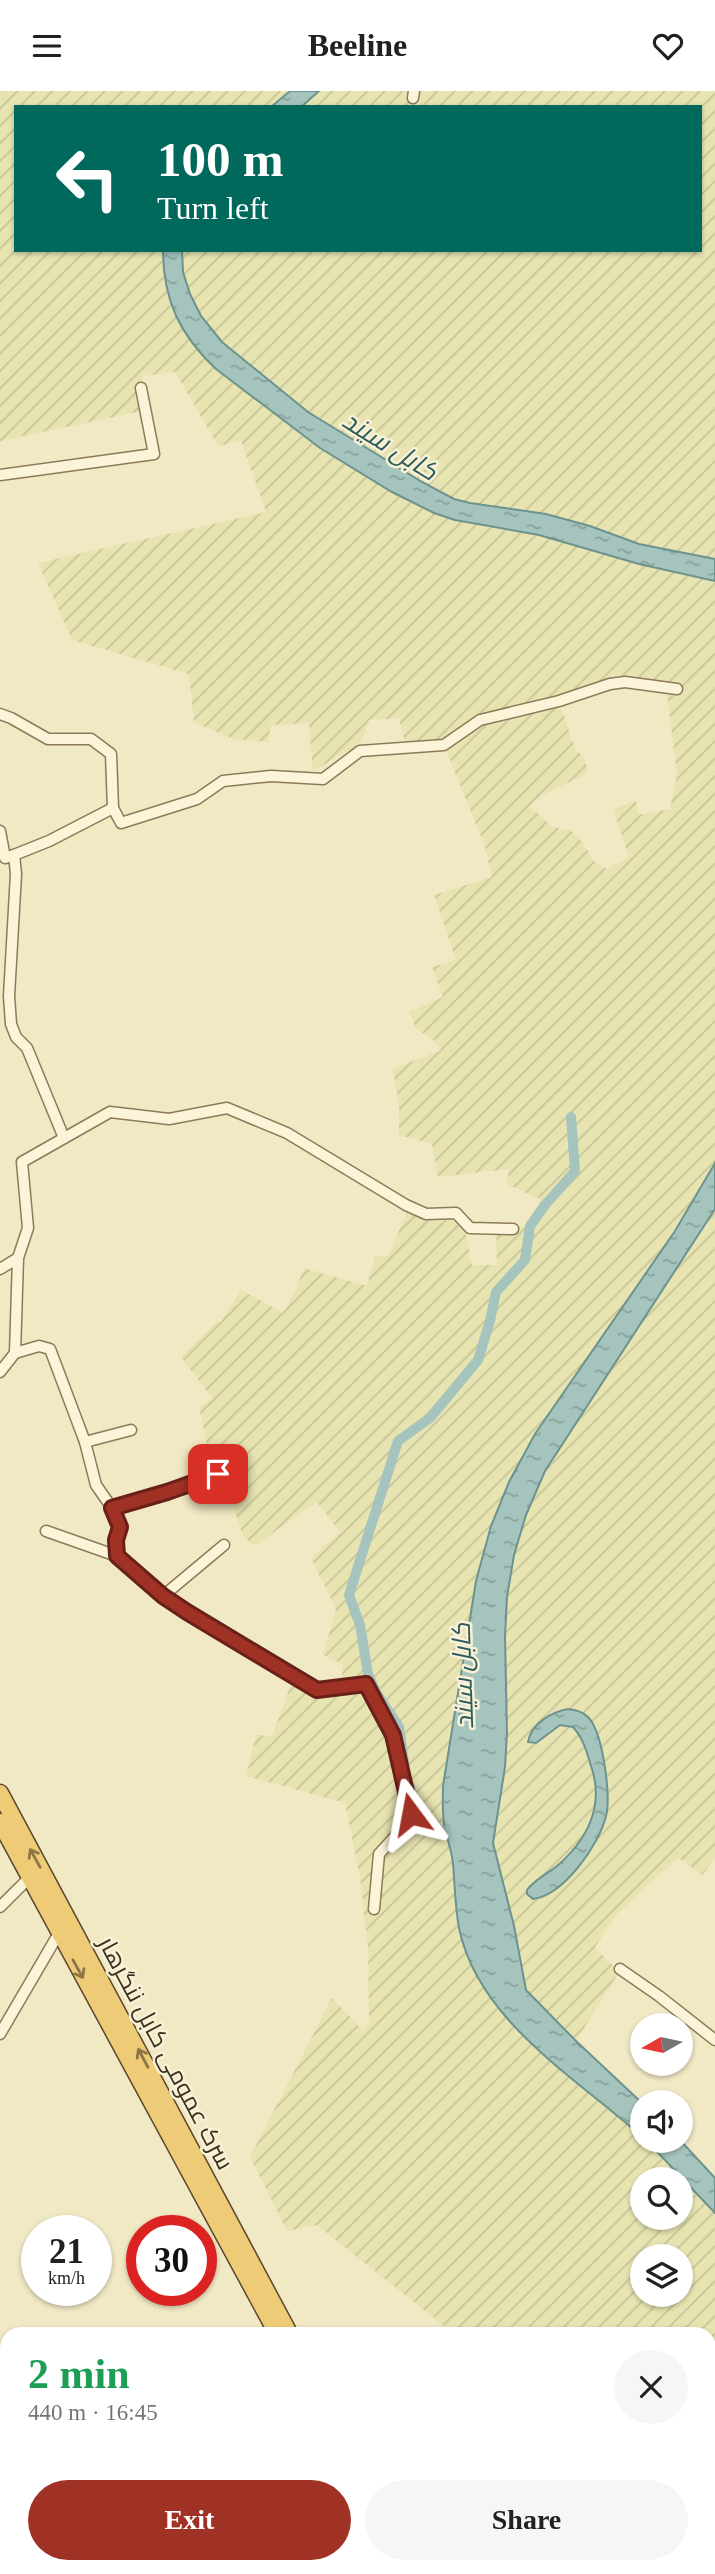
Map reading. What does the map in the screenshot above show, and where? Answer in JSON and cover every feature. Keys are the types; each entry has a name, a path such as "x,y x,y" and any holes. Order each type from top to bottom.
{"highway":[{"name":"سرک عمومی کابل ننگرهار","path":"0,1793 286,2327"},
{"name":"سرک عمومی کابل ننگرهار","path":"0,1822 274,2327"}],"street":[{"path":"0,475 154,454 141,389"},
{"path":"0,714 48,739 91,739 111,754 113,808 121,823 197,799 223,781 271,776 323,779 360,751 444,745 480,720 559,701 610,684 625,682 677,689"},
{"path":"6,858 49,841 113,808"},
{"path":"0,831 6,858 16,874 9,996 11,1024 16,1037 27,1048 64,1137"},
{"path":"15,1353 18,1258 28,1228 22,1162 110,1112 169,1119 227,1108 288,1133 406,1205 426,1214 456,1213 470,1228 513,1229"},
{"path":"0,1269 18,1258"},
{"path":"0,1372 15,1353 39,1346 50,1349 85,1442 96,1485 112,1508 120,1527 116,1540 117,1556"},
{"path":"85,1442 131,1430"},
{"path":"112,1508 218,1474"},
{"path":"46,1531 117,1556 163,1596 285,1673 317,1690 366,1684 393,1735 411,1814 379,1854 374,1909"},
{"path":"163,1596 224,1545"},
{"path":"0,1907 29,1878"},
{"path":"0,2034 59,1933"},
{"path":"620,1969 715,2040"}],"shaded area":[{"path":"0,91 290,91 273,105 14,105 14,252 163,252 166,290 187,338 266,407 320,448 392,492 455,520 539,535 639,564 715,581 715,1163 675,1231 535,1434 521,1458 491,1526 476,1581 443,1786 443,1818 453,1861 457,1910 466,1951 484,1988 529,2042 630,2126 630,2153 659,2153 672,2167 630,2167 630,2230 693,2230 693,2189 715,2213 715,2327 445,2327 317,2225 287,2231 250,2157 332,1998 364,2032 369,2020 368,1947 360,1878 345,1803 246,1776 256,1735 272,1736 292,1682 315,1688 341,1687 343,1664 323,1655 336,1609 311,1558 340,1532 317,1502 254,1546 242,1534 224,1478 208,1452 199,1406 213,1399 181,1357 217,1321 221,1322 241,1290 283,1313 304,1268 367,1286 375,1256 388,1256 408,1210 464,1224 472,1265 497,1265 496,1228 527,1227 540,1199 507,1184 509,1169 438,1177 432,1144 399,1135 399,1107 393,1069 441,1050 432,1039 416,1028 409,1012 443,997 432,967 456,960 434,895 492,877 484,844 444,745 406,747 399,718 369,720 360,744 313,771 309,723 271,725 268,742 233,739 194,722 189,674 72,640 38,563 266,512 241,441 218,446 175,372 142,376 146,410 0,441","holes":["625,682 666,687 677,774 670,809 638,815 636,800 613,810 629,857 607,869 594,861 583,843 571,831 551,826 530,806 543,795 588,773 585,759 575,748 559,701"]},
{"path":"319,91 715,91 715,559 639,544 561,518 454,499 422,482 308,412 222,342 201,316 190,294 183,272 182,252 702,252 702,105 303,105"},
{"path":"715,1209 715,1858 702,1875 678,1858 618,1913 595,1947 619,1972 576,2041 526,1989 514,1926 493,1843 505,1671 507,1597 514,1555 526,1515 545,1471","holes":["568,1709 588,1717 600,1744 608,1800 606,1817 582,1862 532,1883 554,1868 581,1842 596,1803 594,1773 583,1741 573,1727 560,1725 531,1744 534,1729 548,1716"]}],"water":[{"path":"290,91 319,91 303,105 273,105"},
{"path":"163,252 182,252 183,272 190,294 201,316 222,342 308,412 422,482 454,499 546,514 639,544 715,559 715,581 639,564 539,535 455,520 434,513 392,492 320,448 216,369 183,330 170,301"},
{"name":"کابل سيند","path":"715,1163 715,1209 545,1471 526,1515 514,1555 507,1597 507,1732 505,1767 493,1843 514,1926 526,1990 630,2092 630,2127 533,2045 486,1992 470,1961 459,1928 452,1859 443,1818 443,1786 476,1581 491,1526 509,1482 535,1434 675,1231"},
{"path":"568,1709 588,1717 598,1736 606,1780 606,1816 596,1841 568,1879 545,1895 533,1899 527,1894 527,1890 557,1866 577,1845 585,1833 594,1808 595,1781 582,1740 573,1727 560,1725 536,1743 528,1742 537,1724"},
{"path":"658,2153 692,2153 715,2178 715,2213 693,2190 693,2167 672,2167"}],"waterway":[{"path":"404,1762 399,1727 376,1692 368,1674 360,1625 349,1595 398,1441 430,1418 478,1360 496,1292 525,1260 530,1226 575,1171 571,1117"},
{"path":"410,1787 421,1827 458,1833"}],"route":[{"path":"218,1474 112,1508 120,1527 116,1540 117,1556 163,1596 285,1673 317,1690 366,1684 393,1735 411,1814"}]}
